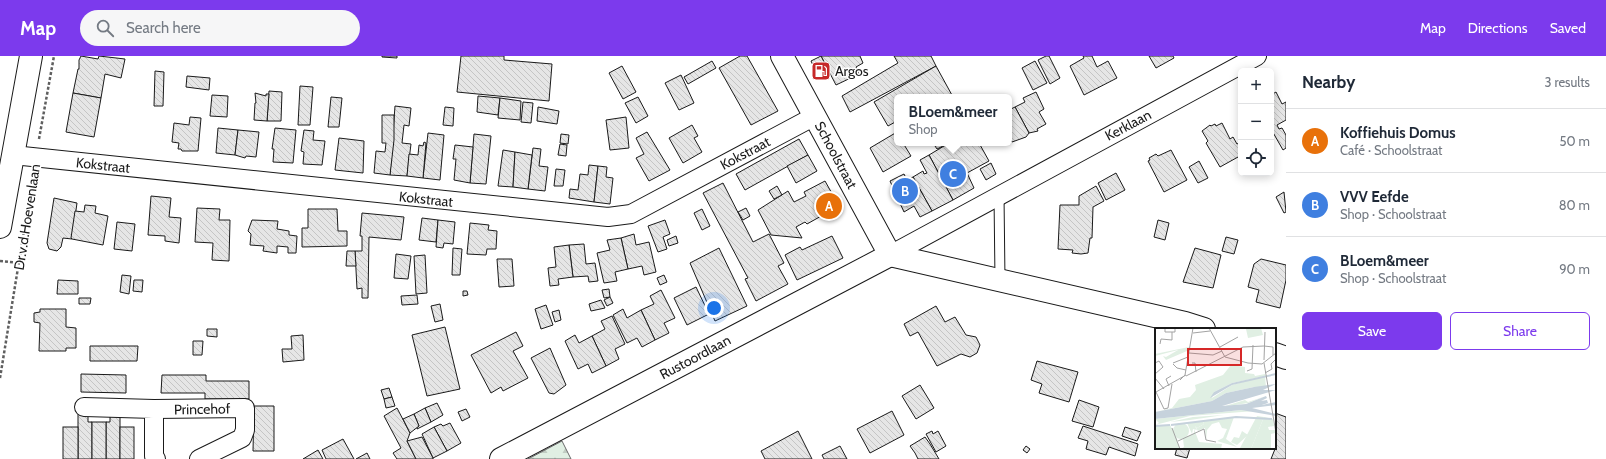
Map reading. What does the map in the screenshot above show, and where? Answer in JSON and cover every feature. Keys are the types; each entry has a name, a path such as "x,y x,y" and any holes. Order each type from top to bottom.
{"street":[{"name":"Dr.v.d.Hoevenlaan","path":"0,227 31,56"},
{"name":"Schoolstraat","path":"782,56 890,255"},
{"name":"Kerklaan","path":"999,195 1257,56"},
{"name":"Kokstraat","path":"13,155 608,217 631,214 815,116"},
{"path":"890,255 999,195"},
{"path":"890,255 1185,323 1201,328"},
{"name":"Rustoordlaan","path":"501,459 890,255"},
{"path":"1276,354 1286,358"},
{"name":"Princehof","path":"84,408 154,410 245,408 245,430 242,438 200,459"},
{"name":"Princehof","path":"154,410 154,456 156,459"}],"lane":[{"path":"999,195 1000,280"}],"path":[{"name":"Dr.v.d.Hoevenlaan","path":"0,378 54,56"},
{"path":"0,261 20,263"}],"green space":[{"path":"562,441 571,459 528,459"}],"building":[{"path":"81,56 98,59 99,56 125,59 121,78 105,74 101,98 73,93"},
{"path":"397,56 397,58 382,57"},
{"path":"461,56 504,56 504,60 552,64 549,101 457,92"},
{"path":"740,56 747,56 778,111 751,125 719,68"},
{"path":"821,56 860,56 863,63 856,67 859,74 836,85"},
{"path":"821,56 829,72 819,78 811,61"},
{"path":"894,56 931,56 936,66 850,112 842,96 898,63"},
{"path":"1049,56 1060,78 1050,84 1038,60"},
{"path":"1083,56 1092,56 1097,67 1108,61 1117,78 1084,95 1070,66 1084,58"},
{"path":"1149,56 1173,56 1174,58 1156,68"},
{"path":"712,61 716,68 688,84 684,77"},
{"path":"1035,61 1047,83 1033,90 1022,68"},
{"path":"622,66 636,92 623,99 609,73"},
{"path":"936,66 951,94 894,94 894,123 888,126 874,102"},
{"path":"155,71 164,72 163,106 154,106"},
{"path":"681,75 694,103 679,110 665,83"},
{"path":"187,76 210,78 209,90 186,87"},
{"path":"300,86 313,87 310,125 298,125"},
{"path":"269,91 282,92 281,121 267,121"},
{"path":"1036,92 1044,109 1039,112 1046,124 1037,129 1038,131 1029,133 1015,107 1025,102 1023,98"},
{"path":"1276,92 1282,104 1286,102 1286,120 1277,125 1279,129 1282,128 1286,135 1286,148 1283,150 1274,134 1274,93"},
{"path":"73,93 101,98 94,137 66,132"},
{"path":"255,93 266,96 266,94 269,94 267,121 254,120 256,103"},
{"path":"212,95 228,96 227,117 210,116"},
{"path":"478,96 500,98 498,115 477,112"},
{"path":"331,97 342,98 339,127 328,127"},
{"path":"638,97 648,116 636,123 625,103"},
{"path":"500,98 521,101 520,120 498,118"},
{"path":"523,102 533,103 531,123 521,122"},
{"path":"395,106 411,108 409,126 404,125 402,143 411,144 407,176 390,175"},
{"path":"445,107 454,108 453,126 443,125"},
{"path":"538,107 559,111 557,124 537,121"},
{"path":"1015,107 1029,133 1026,137 1012,142 1012,108"},
{"path":"382,115 394,115 394,140 390,175 374,173 376,151 385,152 386,143 382,143"},
{"path":"190,117 201,118 198,151 182,151 181,149 178,149 179,143 172,142 174,123 189,125"},
{"path":"626,117 629,148 610,150 606,120"},
{"path":"1222,123 1230,139 1233,137 1238,144 1238,157 1220,167 1206,143 1208,141 1202,131 1210,125 1215,124 1216,126"},
{"path":"692,125 698,136 694,138 702,152 683,163 669,138"},
{"path":"218,128 238,130 235,155 216,153"},
{"path":"275,128 296,130 293,163 273,162 274,149 272,149"},
{"path":"238,130 259,132 256,157 246,156 245,158 235,155"},
{"path":"304,130 314,131 313,140 325,141 322,165 303,164 304,152 301,151"},
{"path":"647,132 670,170 649,181 636,158 644,154 636,138"},
{"path":"428,133 444,135 440,180 423,178"},
{"path":"474,134 491,136 486,184 470,183"},
{"path":"561,134 569,135 568,144 560,143"},
{"path":"894,134 894,146 905,146 911,156 883,172 870,148"},
{"path":"339,138 364,141 363,173 335,170"},
{"path":"799,139 808,155 745,190 736,174"},
{"path":"424,142 426,143 423,178 407,176 409,154 418,155 419,145 423,146"},
{"path":"560,144 567,145 566,156 558,155"},
{"path":"455,145 473,147 470,183 454,180 456,159 453,159"},
{"path":"935,146 943,146 937,149"},
{"path":"944,146 981,146 989,161 967,173 974,188 953,200 929,155"},
{"path":"533,148 541,149 539,166 548,167 545,191 528,189"},
{"path":"503,150 515,152 513,187 498,186"},
{"path":"1171,150 1187,180 1164,192 1148,161 1150,160 1149,158 1156,154 1158,156"},
{"path":"515,152 532,155 528,189 513,187"},
{"path":"808,155 817,171 796,183 787,166"},
{"path":"929,155 953,200 932,211 913,177 923,171 924,174 927,173 920,160"},
{"path":"1199,161 1208,178 1198,183 1189,167"},
{"path":"991,163 996,174 986,180 980,169"},
{"path":"589,165 598,166 594,202 569,198 570,189 578,190 580,174 588,175"},
{"path":"598,166 607,167 606,177 613,178 610,204 594,202"},
{"path":"556,169 565,170 563,186 554,186"},
{"path":"1116,173 1125,190 1106,200 1098,183"},
{"path":"904,174 907,180 913,177 932,211 920,217 914,206 904,212 890,181"},
{"path":"825,181 839,206 807,224 805,222 796,227 802,238 771,235 758,210 788,191 794,202 806,196 804,192"},
{"path":"723,183 753,242 769,234 784,263 778,266 788,284 756,301 745,279 748,278 703,193"},
{"path":"777,186 782,195 774,199 769,191"},
{"path":"1096,186 1104,201 1093,207 1092,238 1090,238 1088,253 1072,253 1073,250 1058,249 1060,205 1079,205 1079,196"},
{"path":"1284,192 1286,212 1284,213 1276,197"},
{"path":"151,196 171,198 169,217 181,218 179,243 165,241 165,236 148,235"},
{"path":"54,198 77,203 72,239 63,238 61,247 57,251 49,249 47,243"},
{"path":"85,205 96,206 95,213 108,216 103,245 71,238 75,211 84,212"},
{"path":"197,208 220,209 219,220 230,220 229,261 212,260 213,243 195,242"},
{"path":"746,208 750,216 743,220 738,212"},
{"path":"308,209 337,209 338,231 347,231 347,246 302,247 302,228 308,228"},
{"path":"702,209 710,226 702,230 694,213"},
{"path":"362,213 404,217 401,240 369,237 368,298 362,298 362,288 357,289 355,251 362,251 362,236 360,236"},
{"path":"422,218 438,220 436,242 419,240"},
{"path":"252,220 278,221 277,229 289,231 289,235 297,236 296,253 288,253 288,247 277,246 277,253 263,251 264,246 250,245 251,234 248,231"},
{"path":"438,220 455,222 453,244 444,243 443,248 436,247"},
{"path":"665,220 670,234 663,237 667,249 658,252 648,226"},
{"path":"1158,220 1169,223 1165,240 1154,237"},
{"path":"117,222 135,224 132,251 114,249"},
{"path":"470,223 489,225 488,230 497,231 496,249 487,249 486,255 467,254"},
{"path":"634,234 636,245 649,242 656,272 644,275 642,266 628,269 621,238"},
{"path":"676,236 678,243 669,246 667,240"},
{"path":"832,236 843,258 797,280 785,255 800,247 802,250"},
{"path":"1226,237 1238,240 1234,254 1222,251"},
{"path":"621,238 628,269 615,272 617,281 604,283 597,253 610,250 607,240"},
{"path":"584,244 586,264 595,263 598,281 589,282 588,276 573,277 569,245"},
{"path":"569,245 573,277 558,279 559,285 550,286 548,268 556,267 554,247"},
{"path":"453,248 462,249 460,275 452,275"},
{"path":"719,248 747,306 715,321 690,263"},
{"path":"1195,248 1221,255 1213,288 1183,282"},
{"path":"347,251 355,251 356,266 346,266"},
{"path":"396,254 411,256 408,279 394,278"},
{"path":"425,255 427,293 416,294 414,256"},
{"path":"497,259 512,259 514,286 499,287"},
{"path":"1261,259 1286,265 1286,280 1280,308 1256,302 1259,290 1248,287 1254,264"},
{"path":"122,275 131,276 129,294 120,292"},
{"path":"664,275 667,282 660,285 657,278"},
{"path":"58,280 78,281 78,294 57,294"},
{"path":"134,280 143,280 142,292 133,291"},
{"path":"696,287 709,314 687,325 674,298"},
{"path":"609,289 610,297 604,298 602,290"},
{"path":"661,290 675,318 664,323 669,333 655,340 641,310 654,304 650,296"},
{"path":"463,291 467,291 468,295 463,296"},
{"path":"417,295 418,304 402,305 401,296"},
{"path":"610,297 613,303 607,306 604,300"},
{"path":"79,298 91,298 90,304 79,304"},
{"path":"601,300 605,308 591,311 589,304"},
{"path":"440,304 443,320 435,322 431,306"},
{"path":"546,305 553,325 541,329 535,309"},
{"path":"936,306 945,322 955,317 966,335 976,337 980,345 977,353 970,357 961,354 937,366 918,332 910,336 904,324"},
{"path":"40,309 66,309 66,327 76,328 76,348 66,348 66,351 39,351 40,323 34,322 34,313 40,312"},
{"path":"623,309 627,318 641,310 655,340 642,347 637,338 627,343 613,315"},
{"path":"559,310 561,320 555,322 552,312"},
{"path":"612,316 625,344 615,349 619,359 606,366 592,336 605,329 601,321"},
{"path":"445,327 460,389 427,396 412,335"},
{"path":"207,329 217,329 217,337 207,336"},
{"path":"516,332 523,346 513,351 528,378 503,391 501,387 491,393 471,355"},
{"path":"303,335 304,360 283,362 282,349 292,349 291,336"},
{"path":"575,335 579,343 592,336 606,366 592,373 588,364 578,369 565,341"},
{"path":"193,341 203,341 202,355 193,355"},
{"path":"90,346 138,346 137,361 90,361"},
{"path":"550,348 566,385 554,394 549,393 531,358"},
{"path":"1037,361 1078,372 1069,402 1039,393 1042,384 1031,380"},
{"path":"81,374 126,375 126,393 81,392"},
{"path":"162,375 206,375 206,381 249,381 249,399 205,399 205,393 161,393"},
{"path":"920,385 934,408 916,419 902,396"},
{"path":"389,388 392,397 384,399 381,390"},
{"path":"392,397 395,406 386,408 384,399"},
{"path":"1079,400 1099,407 1093,427 1072,421"},
{"path":"437,403 443,415 431,422 425,408"},
{"path":"254,406 274,406 274,451 253,451"},
{"path":"397,408 410,433 407,441 416,459 397,459 393,453 401,448 384,416"},
{"path":"425,408 431,422 417,429 419,426 414,414"},
{"path":"466,409 470,417 462,421 458,412"},
{"path":"892,411 904,435 870,453 857,429"},
{"path":"78,413 88,414 88,422 92,422 92,459 78,459"},
{"path":"110,413 120,414 120,459 106,459 106,422 110,422"},
{"path":"1276,413 1286,417 1286,459 1271,459 1276,449"},
{"path":"414,414 419,426 410,433 403,419"},
{"path":"92,422 106,422 106,459 92,459"},
{"path":"450,423 461,443 447,451 434,427 441,424 443,426"},
{"path":"1083,426 1138,444 1135,456 1109,447 1106,455 1086,449 1088,441 1078,438"},
{"path":"63,427 78,427 78,459 63,459"},
{"path":"120,427 134,427 134,459 120,459"},
{"path":"434,427 447,451 433,458 422,434"},
{"path":"1125,427 1141,432 1137,441 1122,436"},
{"path":"798,431 812,459 765,459 761,451"},
{"path":"932,431 933,434 938,431 946,446 936,452 926,434"},
{"path":"422,437 433,459 416,459 407,441"},
{"path":"925,437 939,459 918,459 910,446"},
{"path":"343,439 354,459 326,459 322,450"},
{"path":"840,446 847,459 824,459 822,455"},
{"path":"1026,446 1030,449 1027,453 1023,450"},
{"path":"1177,449 1190,449 1187,458 1175,455"},
{"path":"318,450 323,459 303,459"},
{"path":"367,453 370,459 356,459"}],"place":[{"name":"Argos","path":"821,71"},
{"name":"BLoem&meer","path":"953,174"},
{"name":"VVV Eefde","path":"905,191"},
{"name":"Koffiehuis Domus","path":"829,206"}]}
